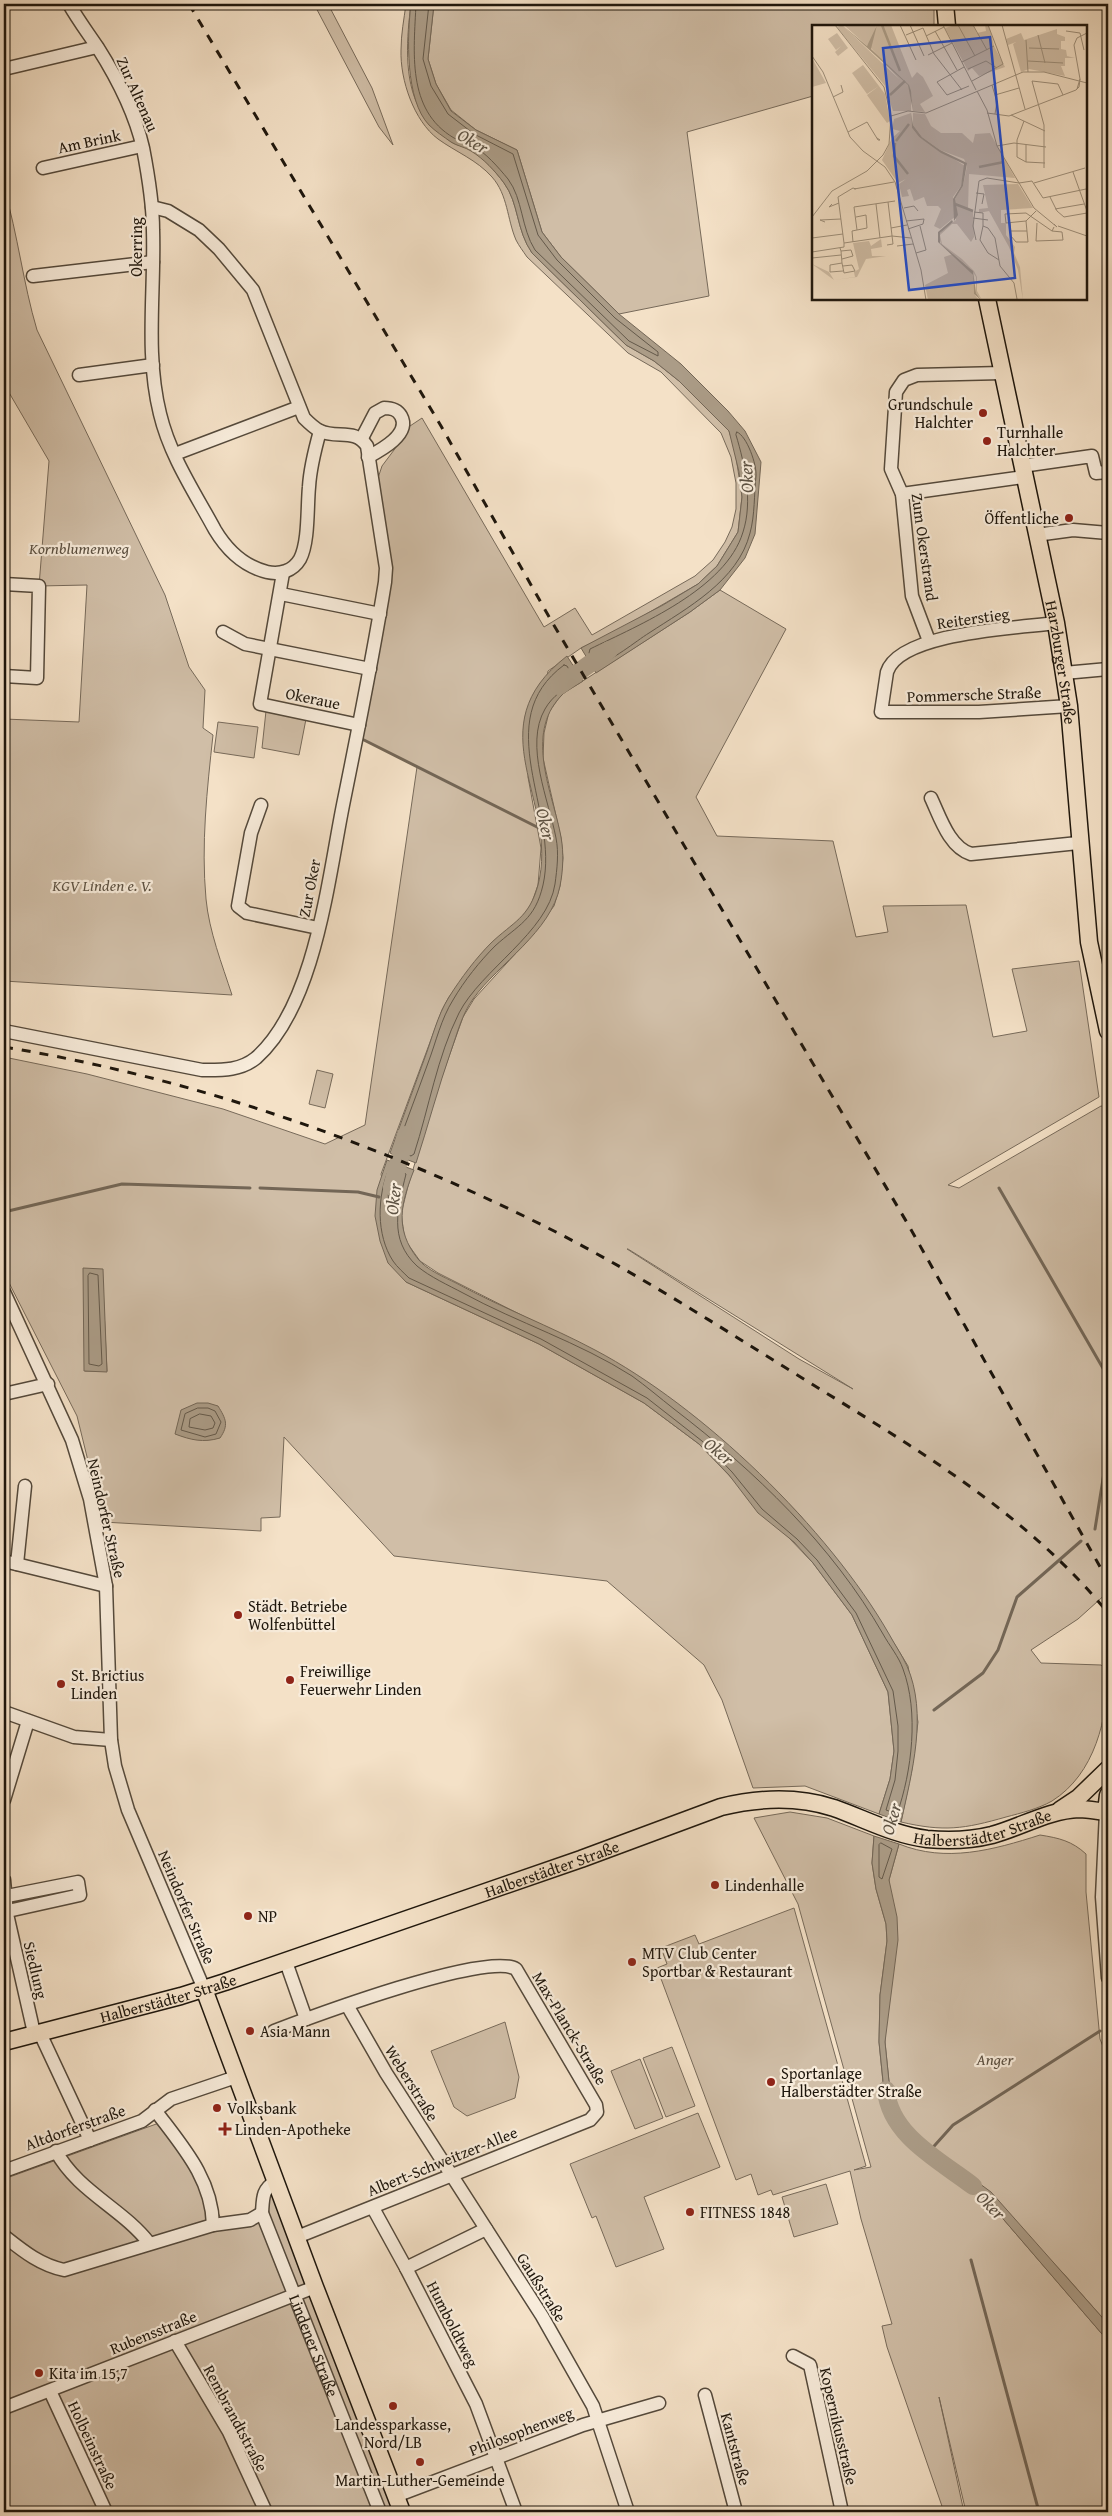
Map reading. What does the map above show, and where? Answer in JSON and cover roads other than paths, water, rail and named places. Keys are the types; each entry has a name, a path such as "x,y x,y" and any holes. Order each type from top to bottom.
{"main road":[{"path":"945,4 947,25"},
{"name":"Harzburger Straße","path":"987,300 1056,623 1068,706 1078,843 1089,942 1108,1031"},
{"path":"1056,1813 1078,1798 1108,1770"},
{"path":"1106,1812 1108,1795"},
{"name":"Halberstädter Straße","path":"4,2042 204,1989 580,1859 721,1807 761,1799 810,1803 832,1808 903,1834 928,1839 964,1839 991,1835 1056,1813 1079,1809 1106,1812"},
{"name":"Lindener Straße","path":"204,1989 315,2287 402,2512"}],"street":[{"name":"Zur Altenau","path":"69,4 115,76 134,120 142,146 152,208"},
{"path":"4,69 97,47"},
{"name":"Am Brink","path":"43,168 142,146"},
{"name":"Okerring","path":"283,572 271,573 252,566 224,545 174,454 160,414 153,365 152,208 168,211 199,230 225,256 253,290 262,307 304,418 320,431"},
{"path":"33,276 153,262"},
{"path":"79,375 153,365"},
{"name":"Zum Okerstrand","path":"929,641 912,596 902,494 891,469 896,392 900,384 910,376 1002,373"},
{"path":"174,454 299,407"},
{"path":"270,649 281,594 283,572 295,565 303,552 309,485 320,431 362,438 375,413 384,408 397,411 402,417 403,426 400,434 379,451 368,456"},
{"name":"Zur Oker","path":"4,1031 186,1068 218,1070 243,1066 255,1058 268,1044 291,1010 311,959 318,928 370,669 386,568 367,446 362,438"},
{"path":"902,494 1023,472 1092,456 1096,473 1108,472"},
{"path":"1036,535 1073,530 1108,533"},
{"path":"4,584 39,586 37,678 4,676"},
{"path":"281,594 380,614"},
{"name":"Reiterstieg","path":"880,712 889,665 899,656 929,641 948,637 1056,623"},
{"path":"223,632 245,644 370,669"},
{"name":"Okeraue","path":"270,649 260,704 359,725"},
{"path":"1064,673 1108,669"},
{"name":"Pommersche Straße","path":"880,712 979,712 1068,706"},
{"path":"931,798 955,844 964,852 971,854 1078,843"},
{"path":"261,804 251,833 238,906 247,913 318,928"},
{"name":"Neindorfer Straße","path":"4,1292 48,1384 72,1440 90,1499 106,1586 111,1740 115,1766 128,1810 204,1989"},
{"path":"4,1394 48,1384"},
{"path":"17,1564 25,1486"},
{"path":"4,1561 106,1586"},
{"path":"4,1712 84,1740 111,1740"},
{"path":"4,1800 28,1721"},
{"path":"1106,1812 1102,1897 1108,1978"},
{"name":"Siedlung","path":"4,1880 7,1896 6,1913 36,2032 90,2140"},
{"path":"6,1913 80,1895 78,1882 7,1896"},
{"path":"286,1962 306,2019"},
{"name":"Max-Planck-Straße","path":"274,2031 396,1988 503,1965 510,1966 516,1969 590,2093 597,2112"},
{"name":"Weberstraße","path":"347,2005 386,2073 452,2176"},
{"name":"Altdorferstraße","path":"4,2171 142,2121 171,2099 236,2078"},
{"path":"155,2110 195,2164 204,2180 209,2193 213,2224"},
{"name":"Albert-Schweitzer-Allee","path":"297,2237 590,2120 597,2112"},
{"path":"56,2151 62,2162 77,2180 149,2243"},
{"name":"Gaußstraße","path":"452,2176 542,2316 599,2419 628,2512"},
{"path":"4,2236 30,2256 47,2266 64,2270 213,2224 250,2220 262,2213 264,2193 268,2186 276,2182"},
{"name":"Humboldtweg","path":"372,2208 406,2268 476,2404 516,2512"},
{"name":"Lindener Straße","path":"262,2213 296,2294 380,2512"},
{"path":"406,2268 486,2229"},
{"name":"Rubensstraße","path":"4,2408 315,2287"},
{"name":"Rembrandtstraße","path":"175,2341 229,2432 266,2512"},
{"name":"Kopernikusstraße","path":"793,2356 810,2365 842,2512"},
{"name":"Holbeinstraße","path":"50,2391 106,2512"},
{"name":"Kantstraße","path":"705,2395 736,2512"},
{"name":"Philosophenweg","path":"396,2496 599,2419 659,2403"}],"water":[{"path":"411,4 434,4 428,59 436,84 451,111 476,130 517,150 542,232 561,257 619,314 681,364 728,411 745,431 761,462 755,534 745,558 720,590 690,612 596,673 581,648 663,605 698,584 717,566 738,532 742,497 739,472 729,431 679,381 654,361 626,345 532,253 523,235 509,191 501,179 476,154 451,142 429,125 421,114 412,84 409,50"},
{"path":"567,656 583,681 563,694 550,711 544,728 543,746 544,765 562,843 562,874 555,903 535,932 484,986 466,1011 446,1065 416,1163 390,1153 441,1012 469,968 491,943 525,912 538,885 542,854 539,823 526,766 523,738 526,710 540,683"},
{"path":"387,1160 414,1170 403,1205 403,1226 410,1248 426,1267 473,1292 595,1350 636,1374 719,1437 760,1474 833,1553 889,1634 907,1666 913,1684 917,1723 916,1743 910,1783 901,1822 879,1814 890,1779 894,1751 888,1692 852,1615 813,1563 794,1542 758,1513 729,1475 699,1444 644,1403 539,1344 406,1282 388,1263 380,1241 375,1216 377,1190"},
{"path":"83,1268 103,1269 107,1372 84,1371"},
{"path":"197,1403 208,1403 218,1406 225,1422 225,1429 220,1438 197,1440 175,1434 181,1410"},
{"path":"874,1836 899,1844 889,1880 897,1917 898,1940 885,2042 890,2091 897,2110 911,2130 931,2148 991,2192 1108,2324 1108,2341 986,2199 953,2171 924,2151 891,2110 884,2091 879,2042 880,1995 887,1941 886,1924 876,1889 872,1863"}],"waterway":[{"name":"Oker","path":"559,686 609,650"},
{"path":"360,738 541,829"},
{"name":"Oker","path":"392,1187 406,1135"},
{"path":"4,1212 122,1184 250,1188"},
{"path":"260,1188 358,1192 379,1197"},
{"path":"999,1188 1108,1377"},
{"path":"1095,1529 1108,1448"},
{"path":"934,1710 983,1673 998,1650 1017,1597 1081,1541"},
{"path":"927,2154 953,2125 1100,2031"},
{"name":"Oker","path":"886,2090 890,2106 897,2121 907,2134 932,2157 973,2186"},
{"path":"971,2260 1039,2512"}],"railway":[{"path":"189,4 441,426 552,622 909,1226 1108,1581"},
{"path":"4,1047 75,1060 146,1077 286,1118 422,1170 489,1199 554,1231 621,1267 686,1306 894,1435 971,1487 1044,1546 1077,1578 1108,1613"}],"place":[{"name":"Grundschule Halchter","path":"983,413"},
{"name":"Turnhalle Halchter","path":"987,441"},
{"name":"Öffentliche","path":"1069,518"},
{"name":"Städt. Betriebe Wolfenbüttel","path":"238,1615"},
{"name":"Freiwillige Feuerwehr Linden","path":"290,1680"},
{"name":"St. Brictius Linden","path":"61,1684"},
{"name":"Lindenhalle","path":"715,1885"},
{"name":"NP","path":"248,1916"},
{"name":"MTV Club Center Sportbar & Restaurant","path":"632,1962"},
{"name":"Asia Mann","path":"250,2031"},
{"name":"Sportanlage Halberstädter Straße","path":"771,2082"},
{"name":"Volksbank","path":"217,2108"},
{"name":"Linden-Apotheke","path":"225,2129"},
{"name":"FITNESS 1848","path":"690,2212"},
{"name":"Kita im 15,7","path":"39,2373"},
{"name":"Landessparkasse, Nord/LB","path":"393,2406"},
{"name":"Martin-Luther-Gemeinde","path":"420,2462"}],"park label":[{"name":"Kornblumenweg","path":"79,548"},
{"name":"KGV Linden e. V.","path":"102,885"},
{"name":"Anger","path":"995,2059"}]}
